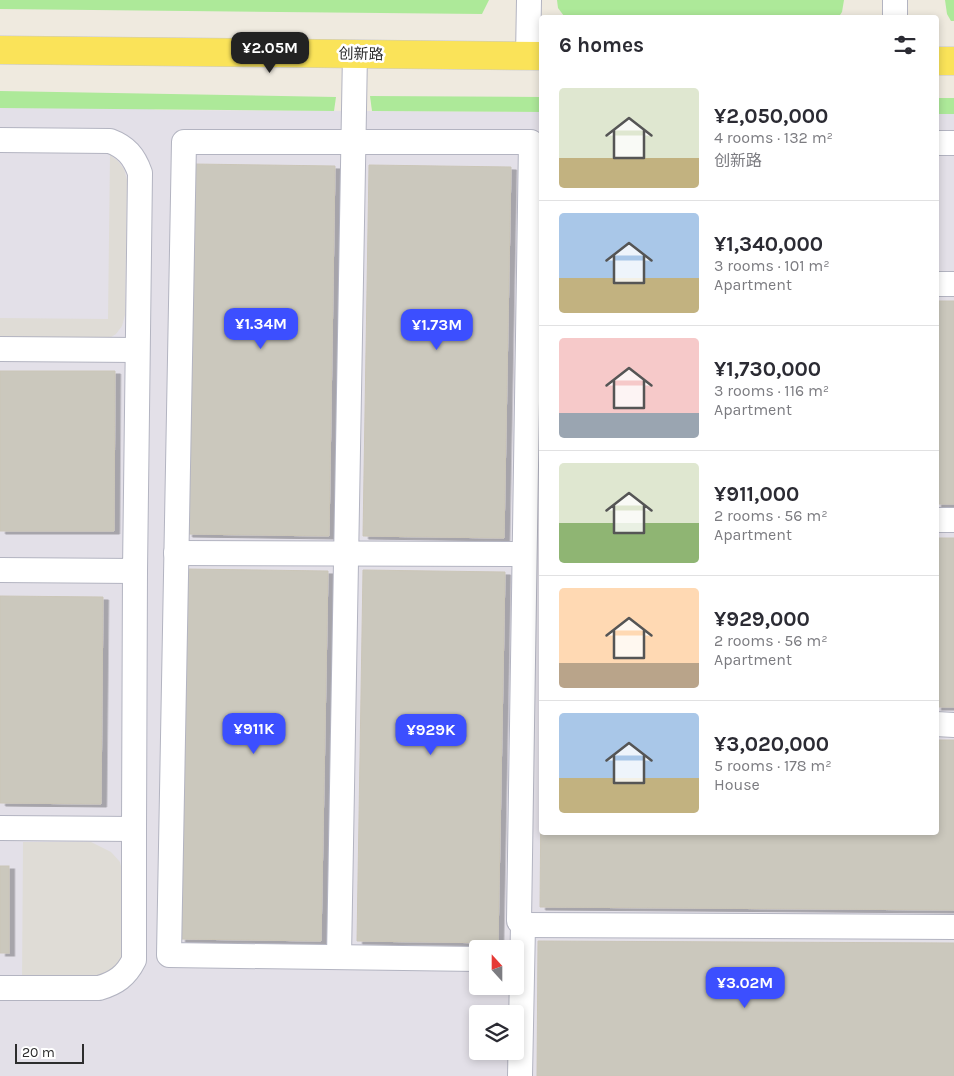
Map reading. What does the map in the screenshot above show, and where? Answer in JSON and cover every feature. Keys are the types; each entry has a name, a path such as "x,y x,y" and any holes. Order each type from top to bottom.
{"main road":[{"name":"创新路","path":"0,50 535,56"},
{"path":"939,61 954,61"}],"lane":[{"path":"529,0 535,56"},
{"path":"895,0 895,15"},
{"path":"339,957 355,54"},
{"path":"0,140 110,141 120,145 136,161 140,173 135,571 134,960 129,971 112,984 100,988 0,988"},
{"path":"469,959 169,955 184,142 536,142 533,519 524,554 532,722 519,921 523,925 954,926"},
{"path":"939,143 954,143"},
{"path":"939,284 954,284"},
{"path":"0,349 137,350"},
{"path":"939,520 954,520"},
{"path":"176,553 524,554"},
{"path":"0,570 135,571"},
{"path":"939,724 954,724"},
{"path":"0,828 134,829"},
{"path":"521,940 523,925"},
{"path":"519,995 520,1076"}],"shaded area":[{"path":"0,91 158,110 539,112 539,835 939,835 939,114 954,114 954,1076 0,1076"},
{"path":"110,155 124,169 127,180 125,315 122,326 116,334 108,339 0,341 0,318 108,319"},
{"path":"23,842 91,842 111,852 120,862 124,878 123,953 115,969 97,978 22,978"}],"green space":[{"path":"0,0 489,0 482,14 0,9"},
{"path":"557,0 844,0 840,15 563,15 558,8"},
{"path":"945,0 954,0 954,21 951,21 947,14"},
{"path":"0,91 336,97 334,111 0,108"},
{"path":"370,96 539,97 539,112 372,111"},
{"path":"939,98 954,98 954,114 939,114"}],"building":[{"path":"194,164 335,166 329,536 187,534"},
{"path":"369,165 511,167 504,538 363,536"},
{"path":"939,301 954,301 954,504 939,504"},
{"path":"0,371 115,371 114,531 0,531"},
{"path":"939,538 954,538 954,707 939,707"},
{"path":"186,569 328,571 321,941 180,939"},
{"path":"363,570 505,572 498,940 469,940 469,943 357,941"},
{"path":"0,596 103,597 101,804 0,803"},
{"path":"939,740 954,740 954,910 540,907 541,835 939,835"},
{"path":"0,866 9,866 9,953 0,953"},
{"path":"538,941 954,943 954,1076 537,1076"}]}
